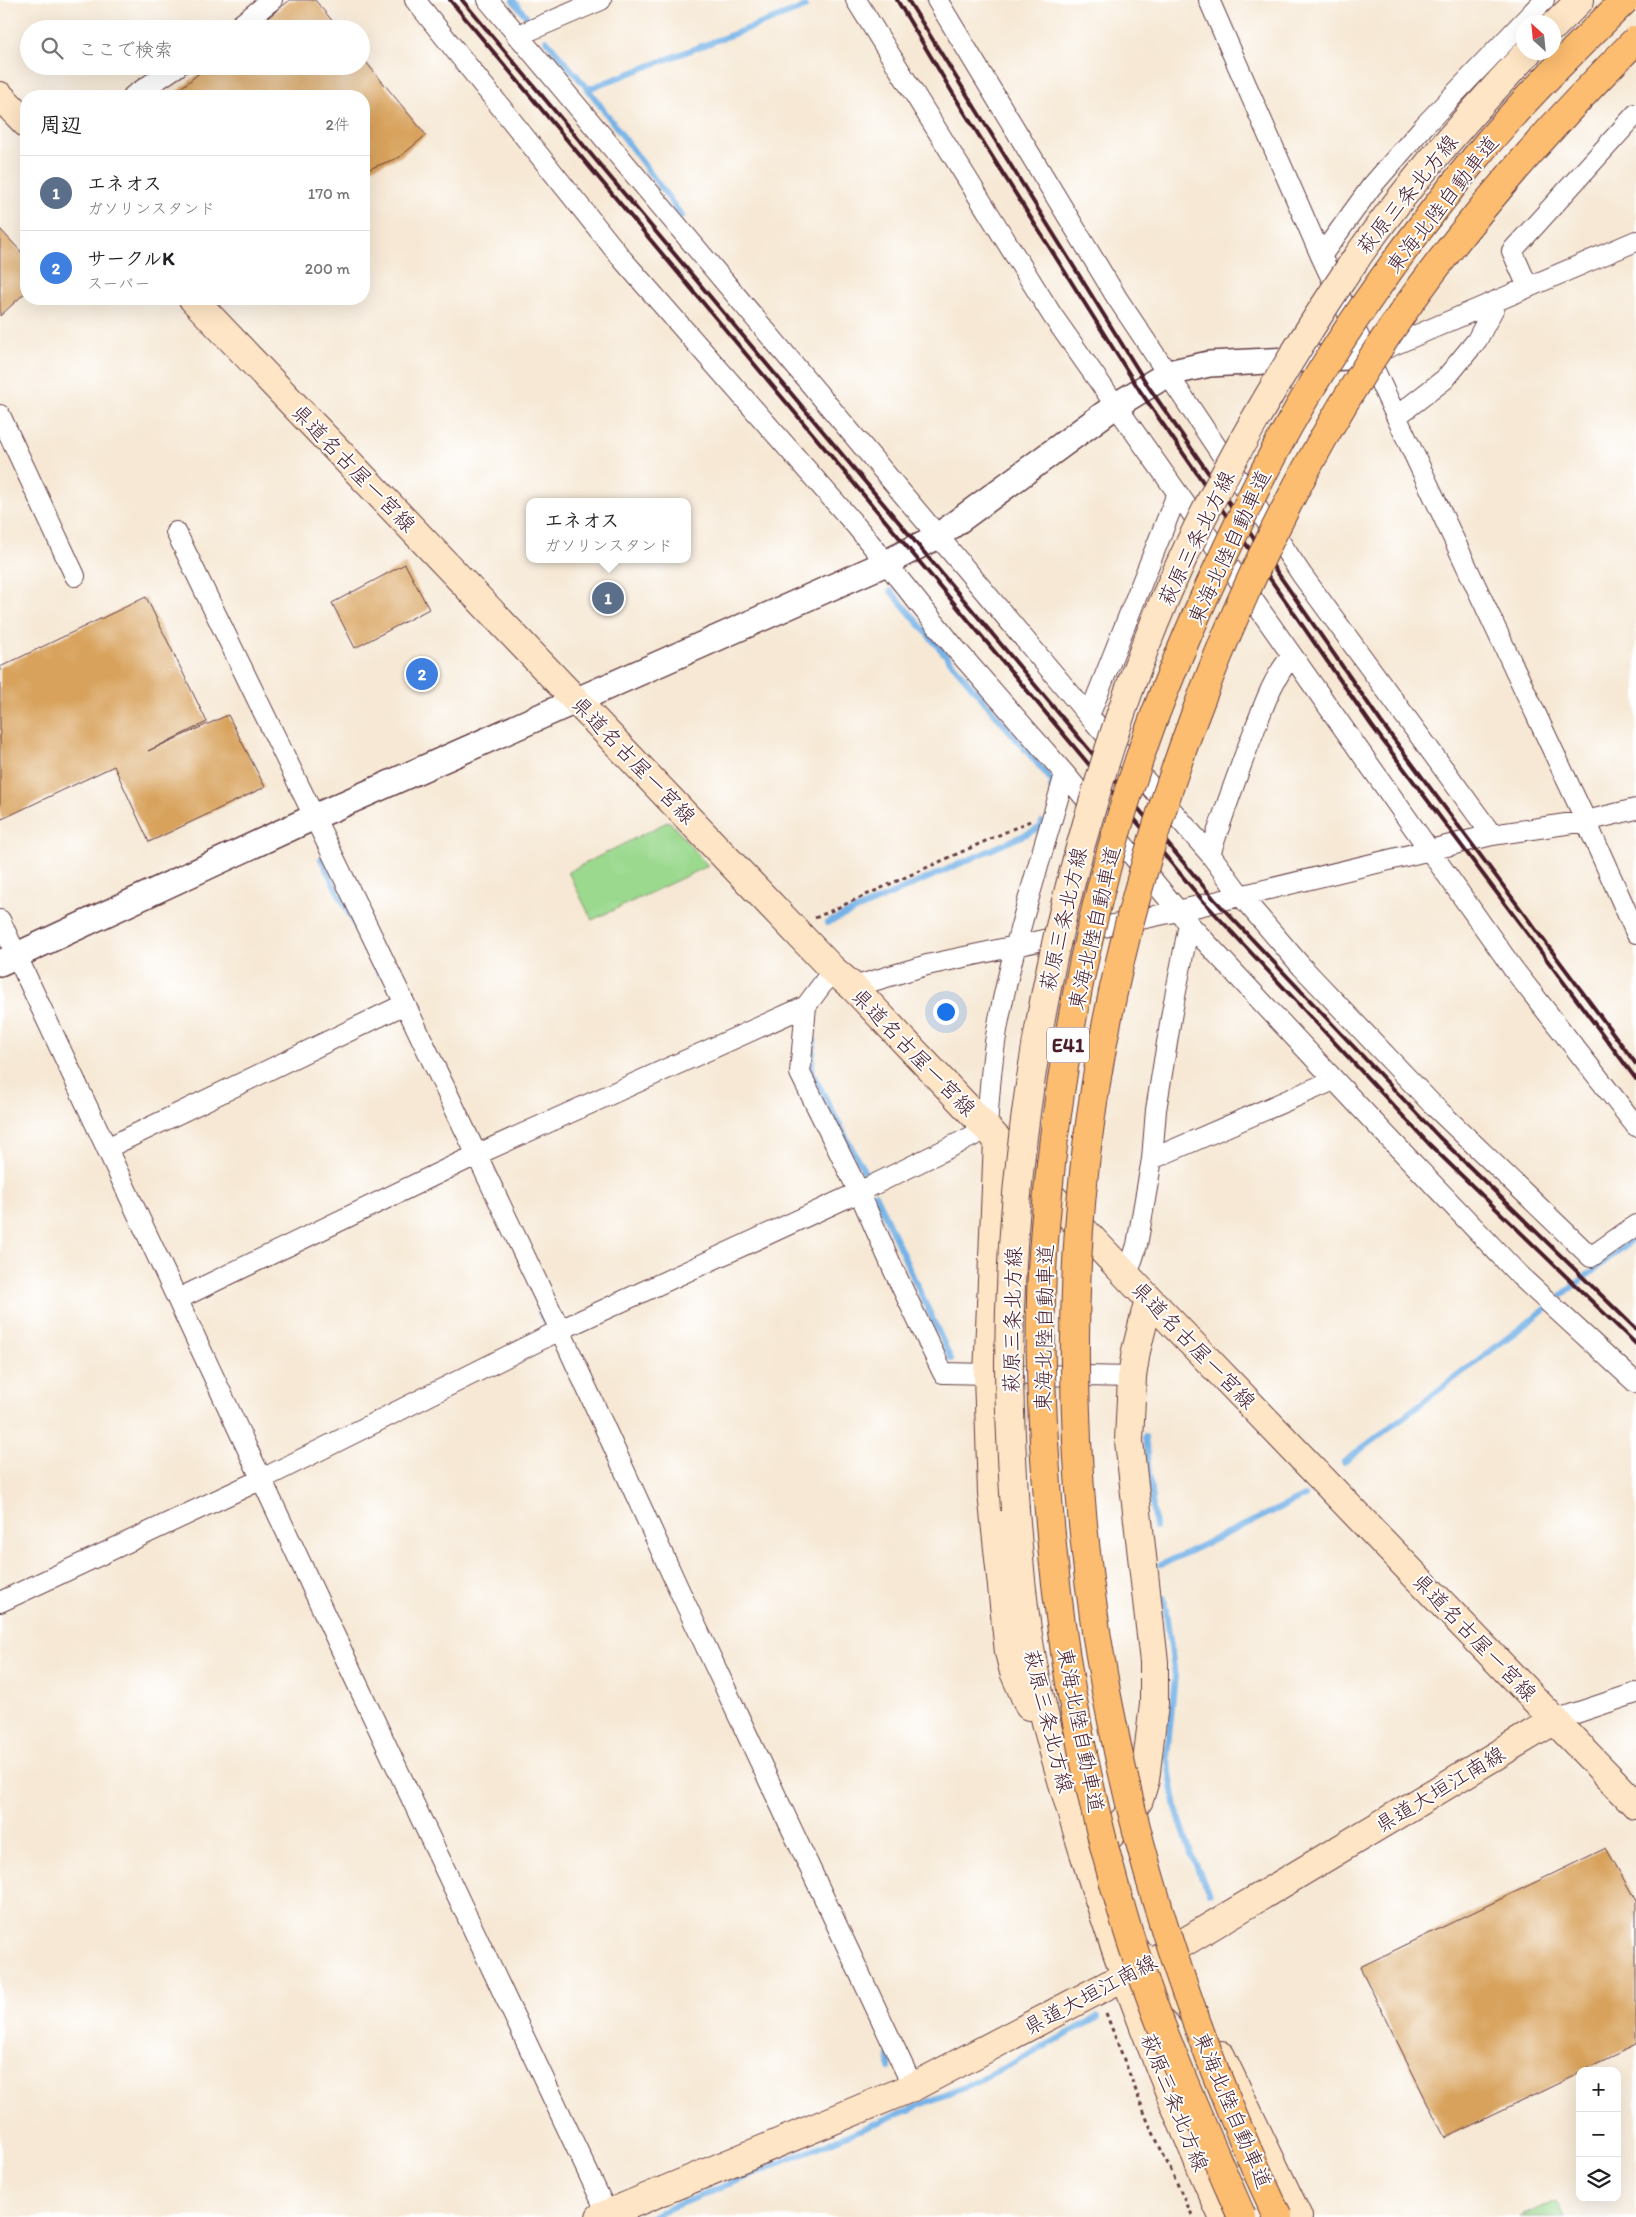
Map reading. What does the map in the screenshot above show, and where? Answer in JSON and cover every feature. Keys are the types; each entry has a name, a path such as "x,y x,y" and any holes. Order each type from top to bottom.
{"highway":[{"name":"東海北陸自動車道","path":"1242,2217 1160,2025 1126,1923 1095,1806 1062,1641 1051,1546 1040,1355 1043,1258 1052,1156 1066,1058 1083,966 1106,870 1140,754 1184,644 1229,542 1278,444 1335,350 1404,251 1477,155 1560,65 1625,0"},
{"name":"東海北陸自動車道","path":"1278,2217 1233,2114 1192,2011 1157,1909 1130,1808 1111,1722 1097,1636 1084,1540 1077,1444 1075,1350 1077,1260 1086,1157 1100,1064 1119,967 1138,885 1173,775 1212,668 1255,570 1308,467 1365,369 1431,274 1505,180 1582,93 1636,40"}],"main road":[{"path":"1561,19 1580,0"},
{"name":"萩原三条北方線","path":"1223,2217 1164,2078 1137,1970 1122,1936 1098,1901 1056,1759 1032,1662 1015,1510 1009,1364 1013,1238 1030,1076 1061,918 1081,842 1107,756 1137,668 1173,580 1252,426 1318,314 1381,223 1434,158 1521,60"},
{"path":"0,96 20,117"},
{"name":"県道名古屋一宮線","path":"199,305 1127,1276 1636,1805"},
{"path":"993,1134 988,1375 992,1493 1009,1652 1022,1693 1056,1759"},
{"path":"1086,1860 1127,1817 1138,1800 1145,1780 1154,1704 1154,1662 1129,1441 1132,1377 1138,1342 1150,1299"},
{"name":"県道大垣江南線","path":"606,2216 913,2087 1137,1970 1555,1720"},
{"name":"萩原三条北方線","path":"1137,1970 1182,2000 1210,2036 1298,2217"}],"street":[{"path":"246,20 272,0"},
{"path":"415,0 623,260 886,563 949,655 1012,727 1065,774 1184,918 1520,1276 1636,1383"},
{"path":"488,0 1090,716 1210,854 1241,896 1302,967 1432,1104 1591,1257 1636,1225"},
{"path":"517,36 601,0"},
{"path":"856,0 1052,315 1115,406 1514,970 1636,1126"},
{"path":"937,0 1117,298 1169,373 1302,575 1492,835"},
{"path":"1209,0 1321,256 1586,821 1636,933"},
{"path":"1321,256 1371,187 1418,133 1544,0"},
{"path":"142,90 164,75"},
{"path":"1528,288 1512,250 1636,114"},
{"path":"9,959 314,817 886,563 938,536 1115,406 1169,373 1209,364 1368,356 1636,241"},
{"path":"1397,416 1445,379 1477,340 1498,300"},
{"path":"0,415 75,576"},
{"path":"1090,716 1177,494"},
{"path":"176,532 405,1004 560,1330 681,1594 913,2087"},
{"path":"1210,854 1236,775 1260,714 1280,670 1291,656"},
{"path":"0,1602 262,1479 560,1330 859,1192 993,1134 990,1084 998,1022 1016,944 1065,774"},
{"path":"178,1299 476,1155 806,1006 843,979 926,965 1016,944 1184,918 1241,896 1492,835 1586,821 1636,809"},
{"path":"1127,1276 1137,1245 1152,1160 1156,1110 1184,918"},
{"path":"0,920 9,959 107,1148 606,2216"},
{"path":"107,1148 405,1004"},
{"path":"806,1006 800,1073 859,1192 894,1271 944,1373 1132,1377"},
{"path":"1152,1160 1334,1080"},
{"path":"1555,1720 1636,1693"}],"path":[{"path":"794,928 1036,818"}],"green space":[{"path":"669,821 708,866 592,920 568,872"},
{"path":"1556,2201 1564,2217 1519,2217"}],"building":[{"path":"290,0 315,0 332,20 265,20"},
{"path":"370,67 426,135 400,157 370,169 370,90 178,90 197,75 370,75"},
{"path":"0,229 20,251 20,298 0,316"},
{"path":"405,564 429,609 355,648 332,603"},
{"path":"146,597 207,722 148,751 228,715 265,787 149,842 114,766 2,819 0,816 0,667"},
{"path":"1606,1848 1636,1901 1636,2045 1589,2067 1576,2067 1576,2075 1445,2138 1360,1967"}],"waterway":[{"path":"513,0 527,17"},
{"path":"682,216 588,89 805,7"},
{"path":"546,40 588,89"},
{"path":"891,591 1053,782 1051,788"},
{"path":"827,923 1040,828 1042,822"},
{"path":"321,859 380,974"},
{"path":"814,1040 811,1071 867,1177"},
{"path":"875,1194 951,1359"},
{"path":"1562,1295 1636,1237"},
{"path":"1344,1462 1547,1308"},
{"path":"540,1312 547,1326"},
{"path":"1145,1437 1155,1527"},
{"path":"1161,1565 1305,1496"},
{"path":"1164,1598 1175,1676 1167,1756 1176,1808 1191,1854 1209,1893"},
{"path":"651,2216 969,2085 1098,2017"},
{"path":"889,2068 890,2052"}],"railway":[{"path":"450,0 1203,901 1429,1144 1636,1344"},
{"path":"462,0 1214,899 1439,1137 1636,1329"},
{"path":"897,0 961,107 1140,391 1372,726 1636,1079"},
{"path":"908,0 1148,386 1381,722 1636,1064"}],"place":[{"name":"エネオス","path":"608,598"},
{"name":"サークルK","path":"422,674"}]}
